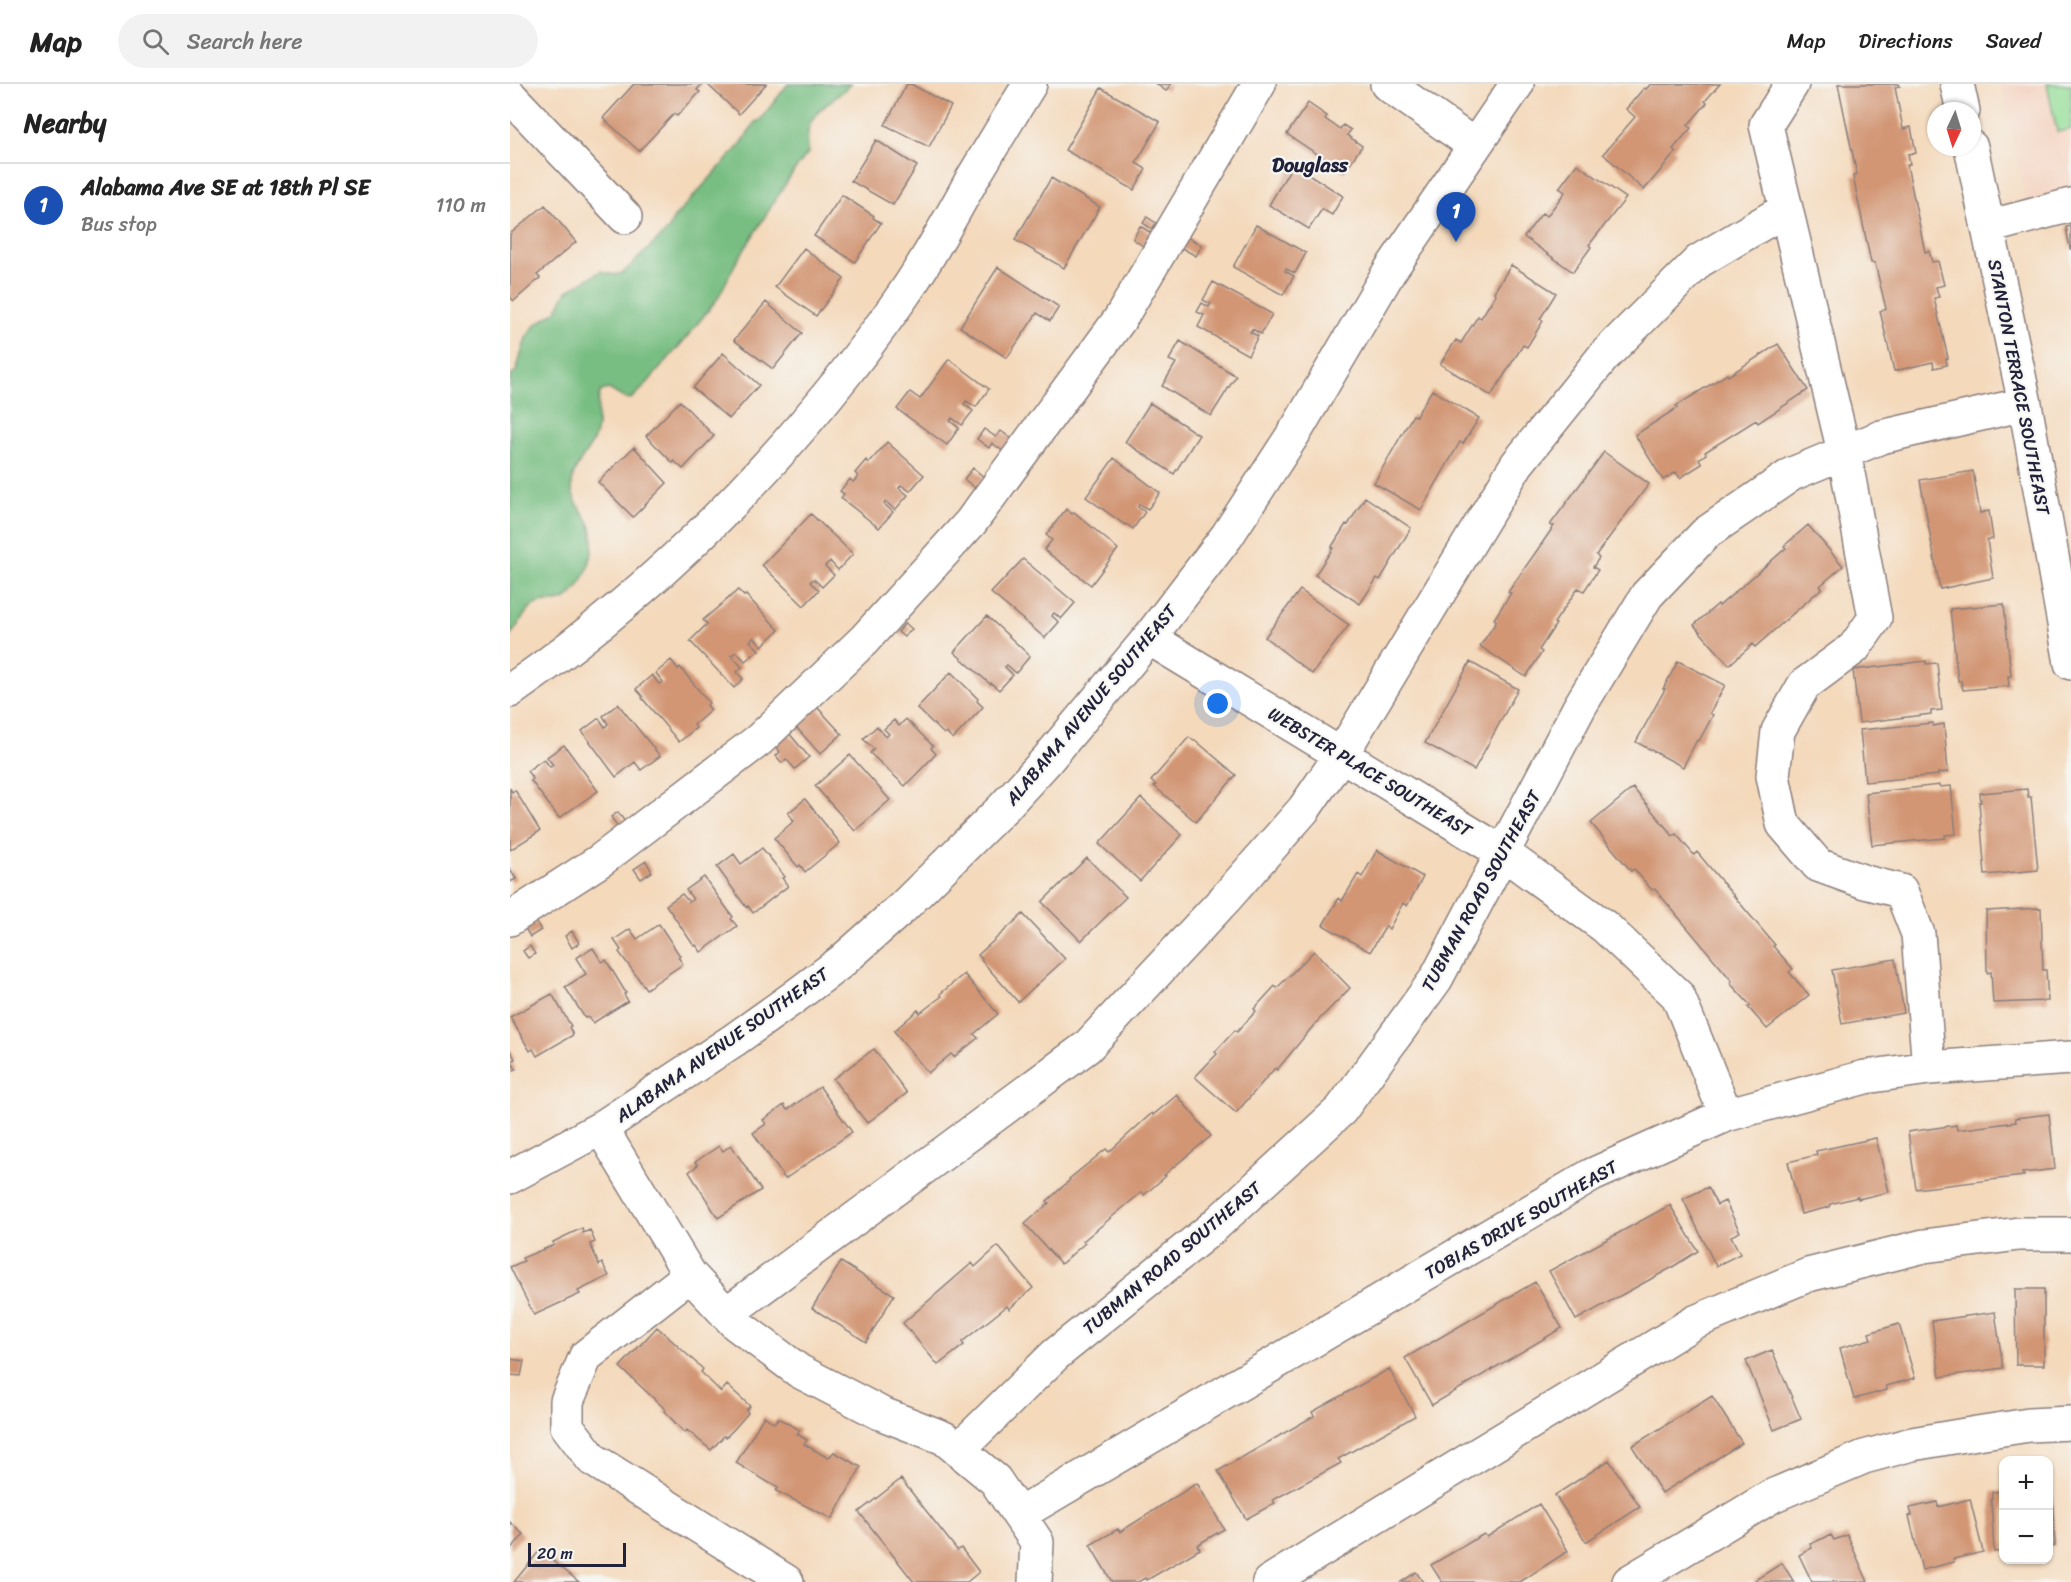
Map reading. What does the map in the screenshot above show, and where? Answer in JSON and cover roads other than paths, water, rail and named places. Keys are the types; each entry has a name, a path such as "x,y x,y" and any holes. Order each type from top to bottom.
{"street":[{"path":"510,691 584,636 699,536 758,477 804,425 847,372 905,293 1030,84"},
{"path":"510,919 601,860 759,740 864,640 971,522 1120,319 1259,84"},
{"path":"1387,84 1474,145"},
{"name":"ALABAMA AVENUE SOUTHEAST","path":"510,1177 601,1128 744,1034 841,962 933,879 1004,808 1149,638 1227,536 1271,471 1389,272 1517,84"},
{"path":"1792,84 1766,125 1844,452 1875,618 1854,648 1804,685 1778,731 1773,776 1783,824 1818,865 1865,882 1901,891 1918,933 1929,1068"},
{"path":"1957,84 1961,102"},
{"path":"510,96 625,217"},
{"name":"STANTON TERRACE SOUTHEAST","path":"1973,156 2064,584 2071,663"},
{"path":"1988,227 2071,205"},
{"path":"726,1314 1087,1047 1225,899 1296,818 1341,755 1517,464 1604,356 1699,261 1785,210"},
{"name":"TUBMAN ROAD SOUTHEAST","path":"958,1450 1055,1355 1212,1228 1341,1110 1436,979 1580,706 1647,595 1706,533 1792,474 1881,437 2025,404"},
{"name":"WEBSTER PLACE SOUTHEAST","path":"1149,638 1503,853 1605,927 1677,996 1726,1115"},
{"name":"TOBIAS DRIVE SOUTHEAST","path":"1020,1514 1593,1175 1726,1115 1865,1077 1929,1068 2071,1058"},
{"path":"601,1128 690,1275 736,1324 799,1371 880,1413 944,1438 996,1480 1037,1542 1035,1582"},
{"path":"1269,1582 1695,1322 1808,1275 1924,1246 2019,1234 2071,1234"},
{"path":"690,1275 586,1356 567,1401 567,1426 592,1459 787,1582"},
{"path":"1629,1582 1772,1496 1864,1457 1912,1444 1977,1432 2029,1425 2071,1423"}],"place":[{"name":"Alabama Ave SE at 18th Pl SE","path":"1456,242"}],"district":[{"name":"Douglass","path":"1310,165"}]}
